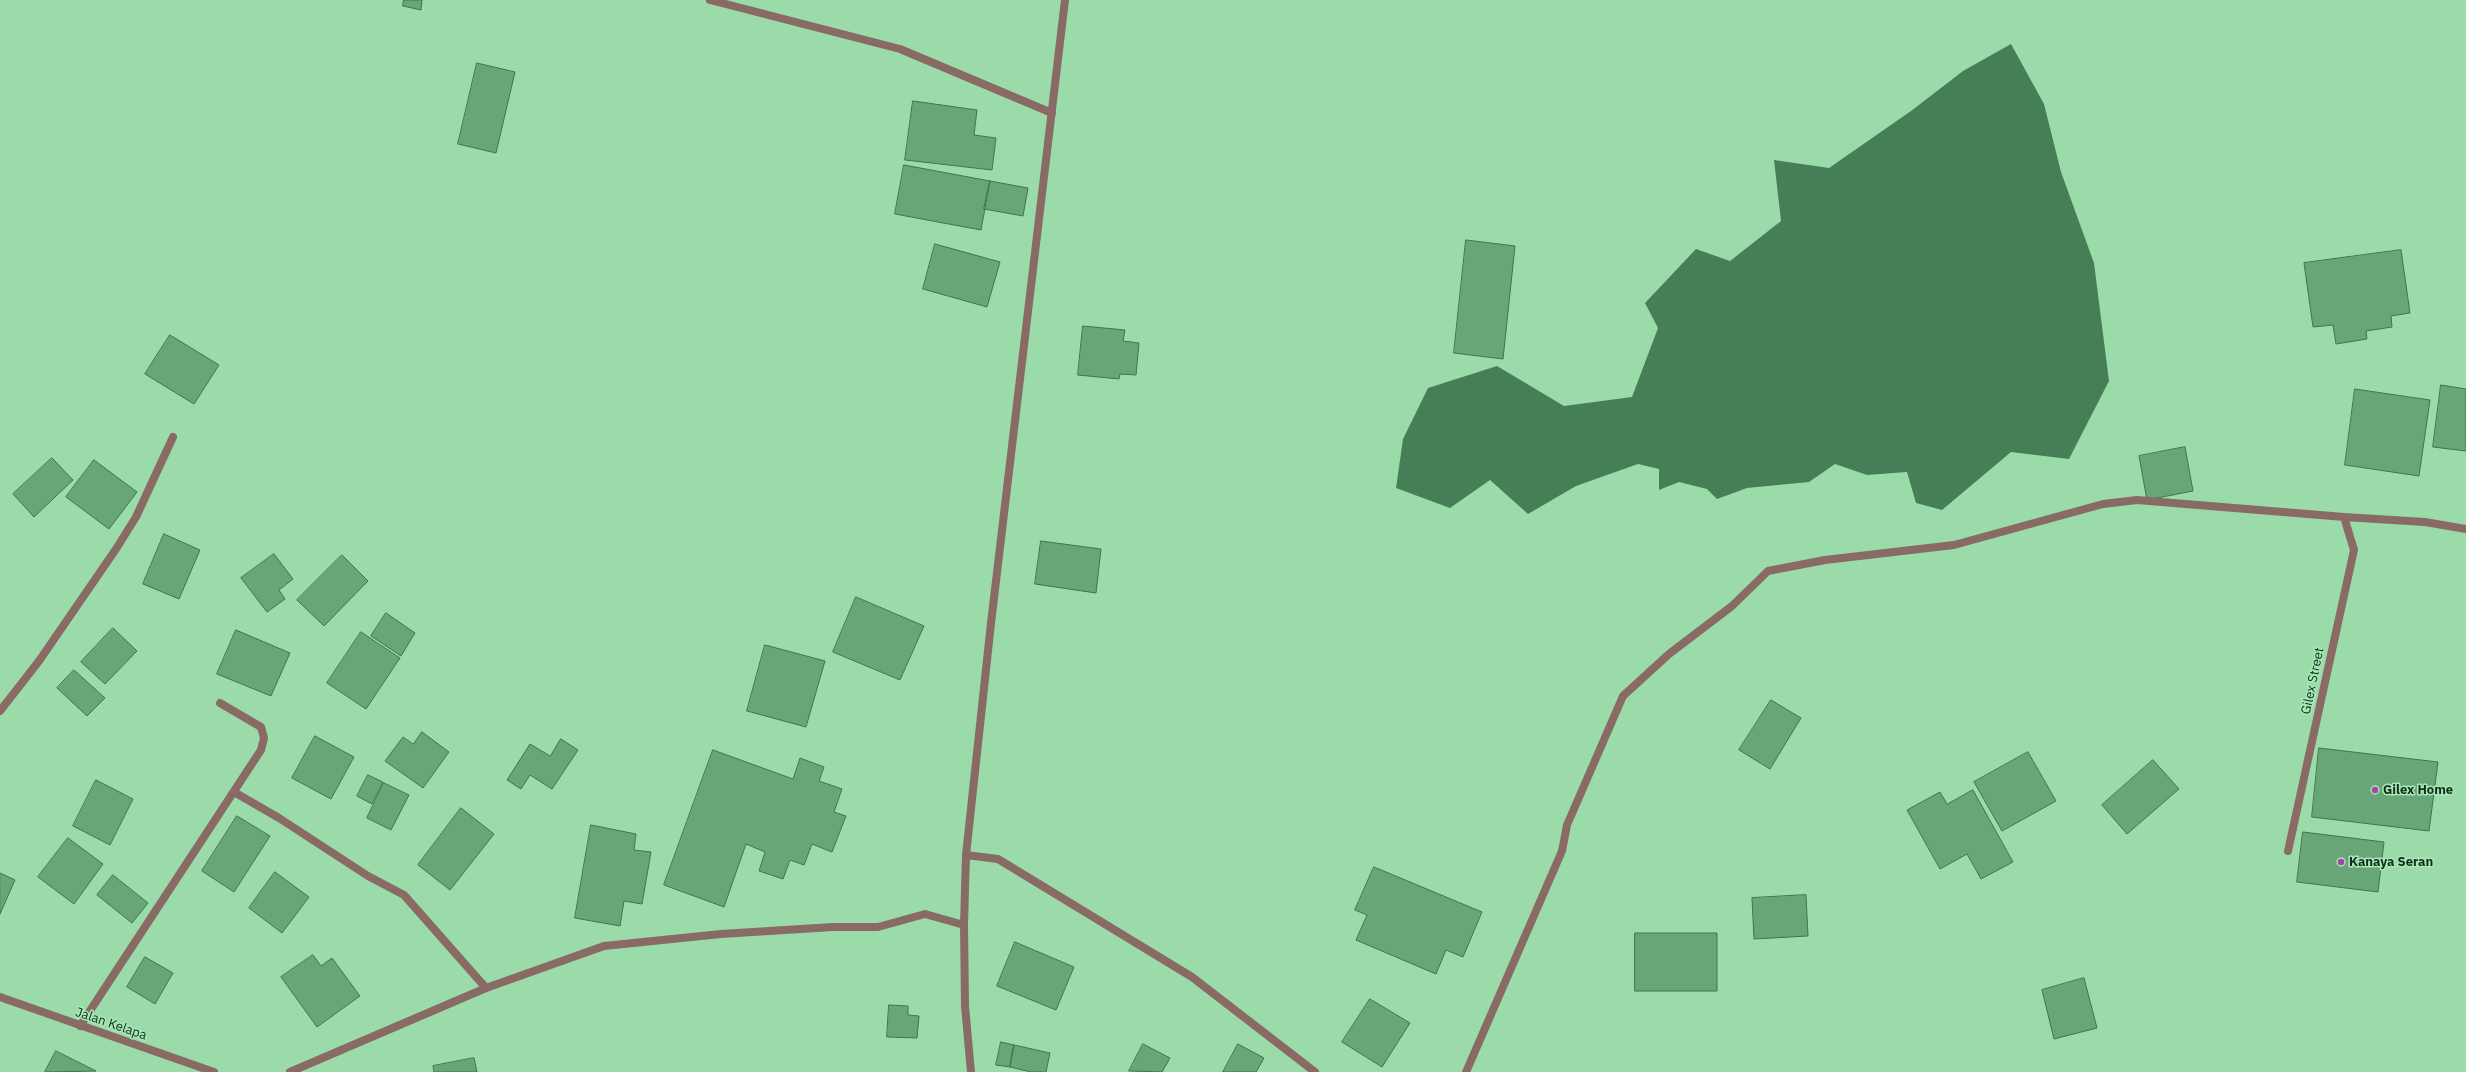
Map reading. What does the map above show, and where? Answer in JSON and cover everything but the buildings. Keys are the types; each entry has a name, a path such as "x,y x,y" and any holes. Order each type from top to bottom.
{"street":[{"path":"710,0 900,49 1052,113"},
{"path":"971,1072 965,1006 964,926 966,855 992,616 1065,0"},
{"path":"0,711 39,661 116,549 136,516 173,437"},
{"path":"1466,1072 1562,850 1567,825 1623,696 1669,654 1732,606 1768,571 1825,560 1954,545 2103,504 2130,501 2425,522 2466,529"},
{"name":"Gilex Street","path":"2288,851 2354,550 2344,517"},
{"path":"80,1026 261,750 264,732 261,727 220,704"},
{"path":"234,792 279,818 368,876 404,895 486,988"},
{"path":"966,855 998,859 1192,978 1315,1072"},
{"path":"293,1071 486,988 604,946 651,940 832,927 878,927 925,914 964,926"},
{"name":"Jalan Kelapa","path":"0,997 214,1072"}],"shaded area":[{"path":"2011,44 2044,104 2061,172 2094,263 2109,381 2069,459 2011,452 1942,510 1916,503 1907,472 1867,475 1835,464 1809,482 1747,488 1717,499 1707,489 1679,482 1659,490 1659,469 1638,464 1576,486 1528,514 1490,480 1450,508 1396,488 1403,439 1428,388 1497,366 1564,406 1632,397 1658,328 1645,303 1696,249 1730,261 1781,221 1774,160 1829,168 1911,111 1963,71"}],"place":[{"name":"Gilex Home","path":"2375,790"},
{"name":"Kanaya Seran","path":"2341,862"}]}
